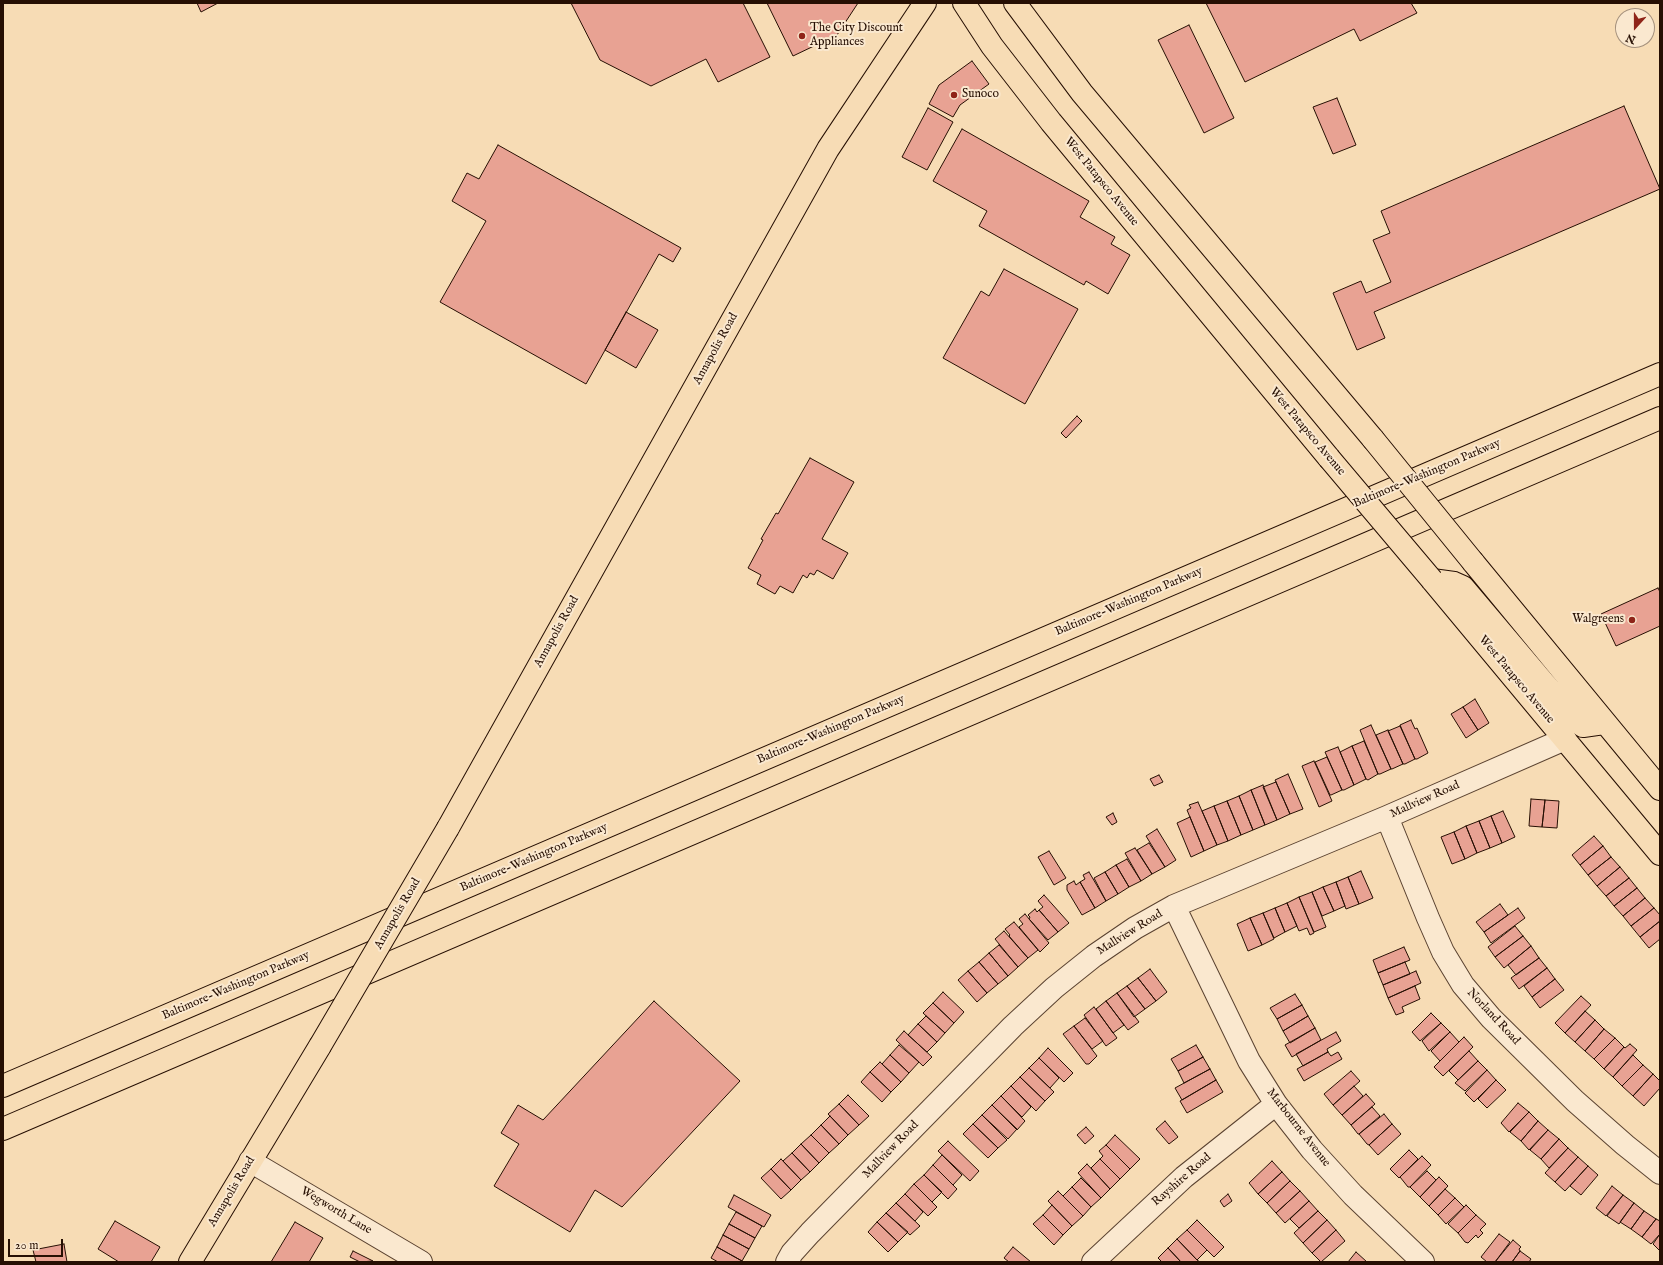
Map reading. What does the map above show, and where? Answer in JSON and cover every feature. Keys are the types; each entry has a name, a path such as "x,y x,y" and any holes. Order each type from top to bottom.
{"main road":[{"name":"Annapolis Road","path":"190,1262 320,1046 448,828 828,149 925,3"},
{"name":"West Patapsco Avenue","path":"964,3 992,46 1051,122 1660,854"},
{"path":"1016,3 1082,93 1373,439 1604,723 1660,788"},
{"name":"Baltimore-Washington Parkway","path":"3,1086 1660,374"},
{"path":"3,1129 1660,418"},
{"path":"1432,580 1454,583 1463,588 1577,722 1583,726 1604,723"}],"street":[{"name":"Mallview Road","path":"787,1262 792,1253 810,1233 1007,1031 1048,993 1094,956 1135,928 1174,906 1387,817 1565,739"},
{"name":"Norland Road","path":"1387,817 1443,952 1463,985 1491,1018 1575,1101 1625,1145 1660,1173"},
{"name":"Marbourne Avenue","path":"1174,906 1249,1061 1276,1104 1312,1150 1353,1195 1423,1262"},
{"name":"Rayshire Road","path":"1093,1262 1184,1177 1276,1104"},
{"name":"Wegworth Lane","path":"250,1161 421,1262"}],"building":[{"path":"197,3 218,3 201,12"},
{"path":"571,3 743,3 770,57 718,82 706,59 651,86 600,60"},
{"path":"767,3 858,3 837,35 793,56"},
{"path":"1206,3 1411,3 1417,13 1360,41 1354,29 1245,82"},
{"path":"1189,25 1234,118 1204,133 1158,40"},
{"name":"Sunoco","path":"972,61 989,84 960,105 953,117 929,104 939,85"},
{"path":"1337,98 1356,145 1333,154 1313,107"},
{"path":"1624,106 1660,189 1374,312 1385,338 1357,350 1333,293 1361,281 1366,293 1391,282 1373,240 1390,233 1381,211"},
{"path":"928,108 953,122 927,170 902,157"},
{"path":"962,129 1089,201 1080,217 1115,237 1111,244 1130,255 1108,294 1086,281 1084,285 979,226 987,211 933,181"},
{"path":"498,145 681,248 673,262 659,254 586,384 440,302 486,221 452,201 467,173 479,179"},
{"path":"1004,269 1078,309 1025,404 943,358 981,291 989,296"},
{"path":"626,312 658,330 636,368 605,350"},
{"path":"1077,416 1082,421 1066,438 1061,433"},
{"path":"810,458 854,482 822,539 848,553 833,579 817,570 814,575 810,573 807,578 803,575 793,593 780,586 775,594 757,584 761,575 748,568 763,540 761,539 776,513 778,514"},
{"name":"Walgreens","path":"1658,588 1660,592 1660,626 1616,646 1601,614"},
{"path":"1475,699 1489,723 1478,730 1463,707"},
{"path":"1463,707 1478,730 1466,738 1451,714"},
{"path":"1411,720 1415,729 1417,728 1428,753 1417,759 1415,759 1400,725"},
{"path":"1371,725 1391,769 1380,774 1378,774 1360,730"},
{"path":"1400,726 1415,759 1405,764 1403,764 1388,731"},
{"path":"1388,730 1403,764 1392,769 1376,735"},
{"path":"1364,741 1378,774 1368,780 1366,779 1352,746"},
{"path":"1352,746 1366,779 1354,785 1340,752"},
{"path":"1338,747 1354,785 1344,790 1342,790 1325,752"},
{"path":"1327,757 1342,790 1331,795 1315,762"},
{"path":"1314,761 1332,801 1319,807 1302,766"},
{"path":"1288,774 1303,809 1290,814 1275,780"},
{"path":"1159,775 1163,782 1154,786 1150,779"},
{"path":"1276,782 1290,814 1277,820 1263,787"},
{"path":"1263,785 1277,820 1265,825 1251,790"},
{"path":"1251,790 1265,825 1253,830 1239,796"},
{"path":"1239,796 1253,830 1241,835 1227,801"},
{"path":"1531,799 1545,800 1542,827 1529,826"},
{"path":"1545,800 1559,801 1557,828 1542,827"},
{"path":"1227,801 1241,835 1228,841 1214,806"},
{"path":"1198,802 1217,845 1204,851 1187,810 1191,808 1189,805"},
{"path":"1214,806 1228,841 1217,845 1202,811"},
{"path":"1503,811 1515,837 1502,843 1491,816"},
{"path":"1113,813 1117,822 1112,825 1106,817"},
{"path":"1491,816 1502,843 1490,848 1479,821"},
{"path":"1190,817 1204,851 1191,857 1177,823"},
{"path":"1479,821 1490,848 1477,853 1466,826"},
{"path":"1466,826 1477,853 1465,859 1454,832"},
{"path":"1157,829 1176,860 1165,867 1146,836"},
{"path":"1454,832 1465,859 1452,864 1441,837"},
{"path":"1594,836 1603,846 1580,865 1572,855"},
{"path":"1149,843 1165,867 1152,874 1137,850"},
{"path":"1603,846 1611,857 1588,875 1580,865"},
{"path":"1135,848 1152,874 1141,881 1125,853"},
{"path":"1049,851 1066,878 1054,885 1038,857"},
{"path":"1611,857 1620,867 1597,886 1588,875"},
{"path":"1127,859 1141,881 1129,887 1116,865"},
{"path":"1116,865 1129,887 1118,894 1105,872"},
{"path":"1620,867 1629,878 1606,896 1597,886"},
{"path":"1361,871 1373,898 1359,904 1348,877"},
{"path":"1089,872 1106,901 1095,908 1080,882 1085,879 1083,875"},
{"path":"1105,872 1118,894 1106,901 1094,878"},
{"path":"1348,877 1359,904 1346,909 1336,882"},
{"path":"1629,878 1637,888 1614,906 1606,896"},
{"path":"1074,881 1076,885 1080,882 1095,908 1082,915 1067,890 1067,885"},
{"path":"1336,882 1345,906 1334,911 1323,887"},
{"path":"1323,887 1334,911 1322,916 1312,892"},
{"path":"1637,888 1645,898 1623,916 1614,906"},
{"path":"1312,892 1326,927 1314,932 1299,897"},
{"path":"1044,895 1069,923 1058,932 1039,910 1043,907 1038,901"},
{"path":"1299,897 1314,933 1310,935 1307,928 1299,931 1287,903"},
{"path":"1645,898 1654,908 1631,926 1623,916"},
{"path":"1287,903 1297,926 1285,932 1275,908"},
{"path":"1500,904 1508,915 1484,932 1476,922"},
{"path":"1275,908 1285,932 1274,938 1263,913"},
{"path":"1518,908 1525,918 1491,943 1484,932"},
{"path":"1654,908 1660,915 1660,921 1640,937 1631,926"},
{"path":"1035,909 1037,912 1039,910 1058,932 1048,940 1029,919 1030,917 1028,915"},
{"path":"1263,913 1274,939 1262,945 1250,918"},
{"path":"1025,914 1049,943 1040,952 1019,927 1023,924 1019,919"},
{"path":"1250,918 1262,945 1248,951 1237,924"},
{"path":"1660,921 1660,939 1649,948 1640,937"},
{"path":"1014,922 1038,950 1028,958 1009,936 1010,935 1005,929"},
{"path":"1515,926 1523,936 1495,957 1488,947"},
{"path":"1004,931 1028,958 1018,967 995,939"},
{"path":"1523,936 1531,946 1504,968 1495,957"},
{"path":"999,945 1018,967 1008,976 989,953"},
{"path":"1531,946 1539,958 1516,975 1508,965"},
{"path":"1404,947 1410,960 1378,973 1373,960"},
{"path":"989,953 1008,976 998,984 979,962"},
{"path":"1539,958 1547,968 1519,989 1511,978"},
{"path":"979,962 998,984 987,993 968,971"},
{"path":"1405,962 1410,974 1383,985 1378,973"},
{"path":"1547,968 1555,979 1532,997 1524,986"},
{"path":"1150,969 1167,992 1156,1001 1138,978"},
{"path":"968,971 987,993 977,1002 958,980"},
{"path":"1416,971 1421,983 1388,998 1383,985"},
{"path":"1138,978 1156,1001 1145,1009 1127,986"},
{"path":"1555,979 1564,990 1540,1008 1532,997"},
{"path":"1127,986 1145,1009 1134,1017 1117,993"},
{"path":"1415,986 1420,999 1402,1007 1404,1012 1396,1015 1388,998"},
{"path":"943,992 964,1012 954,1023 933,1003"},
{"path":"1117,993 1139,1022 1128,1030 1106,1001"},
{"path":"1295,994 1302,1005 1277,1019 1270,1008"},
{"path":"1581,996 1591,1005 1565,1033 1555,1023"},
{"path":"654,1001 740,1081 622,1207 595,1190 570,1232 494,1186 519,1144 501,1133 518,1105 543,1120"},
{"path":"1106,1001 1124,1025 1113,1033 1096,1009"},
{"path":"933,1003 954,1023 945,1033 923,1013"},
{"path":"1302,1005 1308,1016 1283,1031 1277,1019"},
{"path":"1094,1007 1117,1038 1106,1046 1084,1015"},
{"path":"1585,1011 1595,1020 1575,1042 1565,1033"},
{"path":"1431,1013 1441,1023 1420,1041 1412,1032"},
{"path":"926,1016 945,1033 937,1042 918,1024"},
{"path":"1308,1016 1315,1028 1290,1043 1283,1031"},
{"path":"1085,1018 1103,1041 1092,1049 1074,1026"},
{"path":"1595,1020 1604,1029 1585,1051 1575,1042"},
{"path":"1441,1023 1450,1032 1429,1051 1422,1041"},
{"path":"918,1024 937,1042 927,1052 908,1035"},
{"path":"1074,1026 1097,1056 1089,1064 1086,1064 1063,1034"},
{"path":"1315,1028 1321,1040 1292,1057 1285,1045"},
{"path":"1604,1029 1615,1038 1594,1059 1585,1051"},
{"path":"904,1031 932,1057 923,1066 896,1040"},
{"path":"1336,1032 1341,1041 1327,1049 1328,1052 1303,1066 1296,1054"},
{"path":"1450,1032 1459,1042 1440,1061 1431,1051"},
{"path":"1464,1037 1473,1047 1443,1076 1434,1067"},
{"path":"1615,1038 1624,1047 1604,1069 1594,1059"},
{"path":"1630,1044 1637,1050 1613,1077 1604,1069 1624,1047 1625,1048"},
{"path":"899,1045 919,1062 909,1073 890,1055"},
{"path":"1196,1045 1203,1057 1178,1071 1171,1059"},
{"path":"1048,1048 1073,1073 1064,1082 1039,1058"},
{"path":"1469,1051 1478,1061 1458,1080 1449,1071"},
{"path":"1328,1052 1331,1056 1338,1052 1342,1059 1304,1081 1297,1069"},
{"path":"890,1055 909,1073 901,1082 882,1064"},
{"path":"1633,1055 1643,1065 1622,1086 1613,1077"},
{"path":"1203,1057 1210,1069 1184,1083 1178,1071"},
{"path":"1039,1058 1059,1078 1050,1088 1029,1068"},
{"path":"1478,1061 1487,1070 1465,1091 1455,1083"},
{"path":"880,1062 901,1082 891,1092 870,1072"},
{"path":"1643,1065 1653,1074 1633,1096 1622,1086"},
{"path":"1029,1068 1054,1092 1045,1101 1020,1077"},
{"path":"1210,1069 1216,1080 1182,1100 1175,1088"},
{"path":"1487,1070 1496,1080 1474,1102 1465,1093"},
{"path":"1351,1071 1360,1081 1333,1105 1324,1094"},
{"path":"870,1072 891,1092 882,1102 861,1082"},
{"path":"1653,1074 1660,1081 1660,1088 1644,1106 1633,1096"},
{"path":"1020,1077 1045,1101 1036,1111 1011,1086"},
{"path":"1216,1080 1223,1092 1187,1113 1180,1101"},
{"path":"1496,1080 1506,1090 1487,1108 1478,1099"},
{"path":"1011,1086 1031,1107 1022,1117 1001,1096"},
{"path":"1354,1086 1363,1096 1342,1115 1333,1105"},
{"path":"1366,1094 1375,1104 1351,1125 1342,1115"},
{"path":"848,1095 869,1116 859,1125 839,1104"},
{"path":"1001,1096 1025,1121 1017,1130 992,1105"},
{"path":"1518,1103 1529,1112 1509,1132 1501,1123"},
{"path":"839,1104 859,1125 848,1135 828,1114"},
{"path":"992,1105 1017,1129 1008,1139 982,1115"},
{"path":"1372,1107 1380,1116 1358,1134 1351,1125"},
{"path":"1529,1112 1538,1121 1521,1141 1510,1132"},
{"path":"1384,1114 1392,1124 1369,1145 1367,1144 1359,1134"},
{"path":"982,1115 1007,1140 998,1148 973,1124"},
{"path":"830,1116 848,1135 839,1144 821,1125"},
{"path":"1165,1121 1178,1137 1169,1144 1156,1129"},
{"path":"1538,1121 1548,1130 1529,1150 1521,1141"},
{"path":"973,1124 998,1148 988,1158 963,1134"},
{"path":"1392,1124 1401,1134 1378,1155 1369,1145"},
{"path":"821,1125 839,1144 829,1153 811,1135"},
{"path":"1086,1127 1094,1136 1085,1144 1077,1135"},
{"path":"1548,1130 1559,1139 1541,1159 1530,1150"},
{"path":"811,1135 829,1153 819,1163 801,1144"},
{"path":"1115,1135 1140,1159 1130,1169 1106,1145"},
{"path":"1559,1139 1568,1148 1549,1168 1541,1159"},
{"path":"948,1141 979,1171 970,1181 938,1151"},
{"path":"801,1144 819,1163 810,1172 792,1153"},
{"path":"1106,1145 1130,1169 1120,1179 1100,1159 1103,1156 1099,1151"},
{"path":"1568,1148 1578,1157 1555,1182 1545,1173"},
{"path":"1409,1150 1418,1159 1399,1178 1390,1169"},
{"path":"792,1153 810,1172 801,1180 783,1161"},
{"path":"942,1155 962,1175 953,1185 933,1165"},
{"path":"1422,1156 1431,1165 1410,1187 1408,1187 1400,1177"},
{"path":"1578,1157 1588,1166 1565,1191 1555,1182"},
{"path":"781,1159 801,1180 791,1190 771,1169"},
{"path":"1100,1159 1120,1179 1110,1189 1091,1168"},
{"path":"1272,1161 1282,1172 1258,1194 1249,1183"},
{"path":"1087,1164 1110,1189 1101,1198 1078,1173"},
{"path":"933,1165 957,1189 948,1199 924,1175"},
{"path":"1588,1166 1598,1175 1581,1195 1570,1186"},
{"path":"771,1169 791,1190 781,1199 761,1178"},
{"path":"1427,1171 1436,1180 1420,1197 1410,1187"},
{"path":"1282,1172 1290,1181 1267,1203 1258,1194"},
{"path":"924,1175 942,1192 932,1202 914,1184"},
{"path":"1439,1177 1448,1186 1429,1206 1420,1197"},
{"path":"1081,1178 1101,1198 1091,1207 1072,1187"},
{"path":"1290,1181 1300,1191 1276,1213 1267,1203"},
{"path":"914,1184 937,1207 928,1216 905,1194"},
{"path":"1612,1186 1623,1195 1606,1216 1596,1208"},
{"path":"1072,1187 1091,1207 1083,1216 1063,1196"},
{"path":"1445,1189 1455,1198 1438,1215 1429,1206"},
{"path":"1058,1191 1083,1216 1072,1226 1048,1201"},
{"path":"1300,1191 1309,1201 1285,1223 1276,1213"},
{"path":"905,1194 923,1212 915,1221 896,1203"},
{"path":"1228,1194 1232,1201 1224,1207 1220,1201"},
{"path":"734,1195 771,1215 764,1227 728,1207"},
{"path":"1623,1195 1634,1203 1619,1224 1607,1216"},
{"path":"1455,1198 1464,1207 1446,1224 1438,1215"},
{"path":"1309,1201 1318,1211 1299,1228 1290,1219"},
{"path":"896,1203 920,1226 910,1235 886,1213"},
{"path":"1634,1203 1644,1211 1631,1229 1620,1222"},
{"path":"1052,1205 1072,1226 1063,1235 1043,1215"},
{"path":"1466,1205 1476,1215 1458,1233 1448,1224"},
{"path":"1318,1211 1327,1220 1303,1243 1294,1233"},
{"path":"1644,1211 1656,1219 1642,1237 1631,1229"},
{"path":"736,1212 762,1226 755,1238 729,1224"},
{"path":"886,1213 908,1232 898,1242 877,1222"},
{"path":"1043,1215 1063,1235 1054,1245 1033,1224"},
{"path":"1476,1215 1486,1224 1480,1230 1483,1233 1478,1238 1476,1235 1468,1243 1465,1242 1458,1233"},
{"path":"1656,1219 1660,1221 1660,1234 1651,1244 1642,1237"},
{"path":"1197,1220 1224,1247 1214,1257 1187,1230"},
{"path":"1327,1220 1336,1230 1312,1253 1303,1243"},
{"path":"115,1221 160,1247 151,1262 119,1262 98,1249"},
{"path":"295,1222 323,1238 309,1262 271,1262"},
{"path":"877,1222 898,1242 888,1252 868,1232"},
{"path":"729,1224 755,1238 749,1249 723,1235"},
{"path":"1187,1230 1207,1250 1197,1260 1177,1239"},
{"path":"1336,1230 1345,1241 1321,1262 1312,1253"},
{"path":"1499,1234 1510,1242 1495,1262 1487,1262 1481,1257"},
{"path":"1660,1234 1660,1251 1653,1244"},
{"path":"723,1235 749,1249 742,1261 717,1247"},
{"path":"1177,1239 1200,1262 1181,1262 1168,1248"},
{"path":"1513,1240 1521,1247 1519,1249 1520,1251 1512,1262 1495,1262"},
{"path":"64,1244 67,1262 36,1262 33,1250"},
{"path":"717,1247 742,1262 718,1262 711,1258"},
{"path":"1013,1247 1031,1262 1009,1262 1004,1258"},
{"path":"1168,1248 1181,1262 1162,1262 1158,1258"},
{"path":"353,1251 373,1261 360,1262 350,1257"},
{"path":"1520,1251 1531,1259 1529,1262 1512,1262"},
{"path":"1356,1252 1367,1262 1348,1262"}],"place":[{"name":"The City Discount Appliances","path":"802,36"},
{"name":"Sunoco","path":"954,95"},
{"name":"Walgreens","path":"1632,620"}]}
